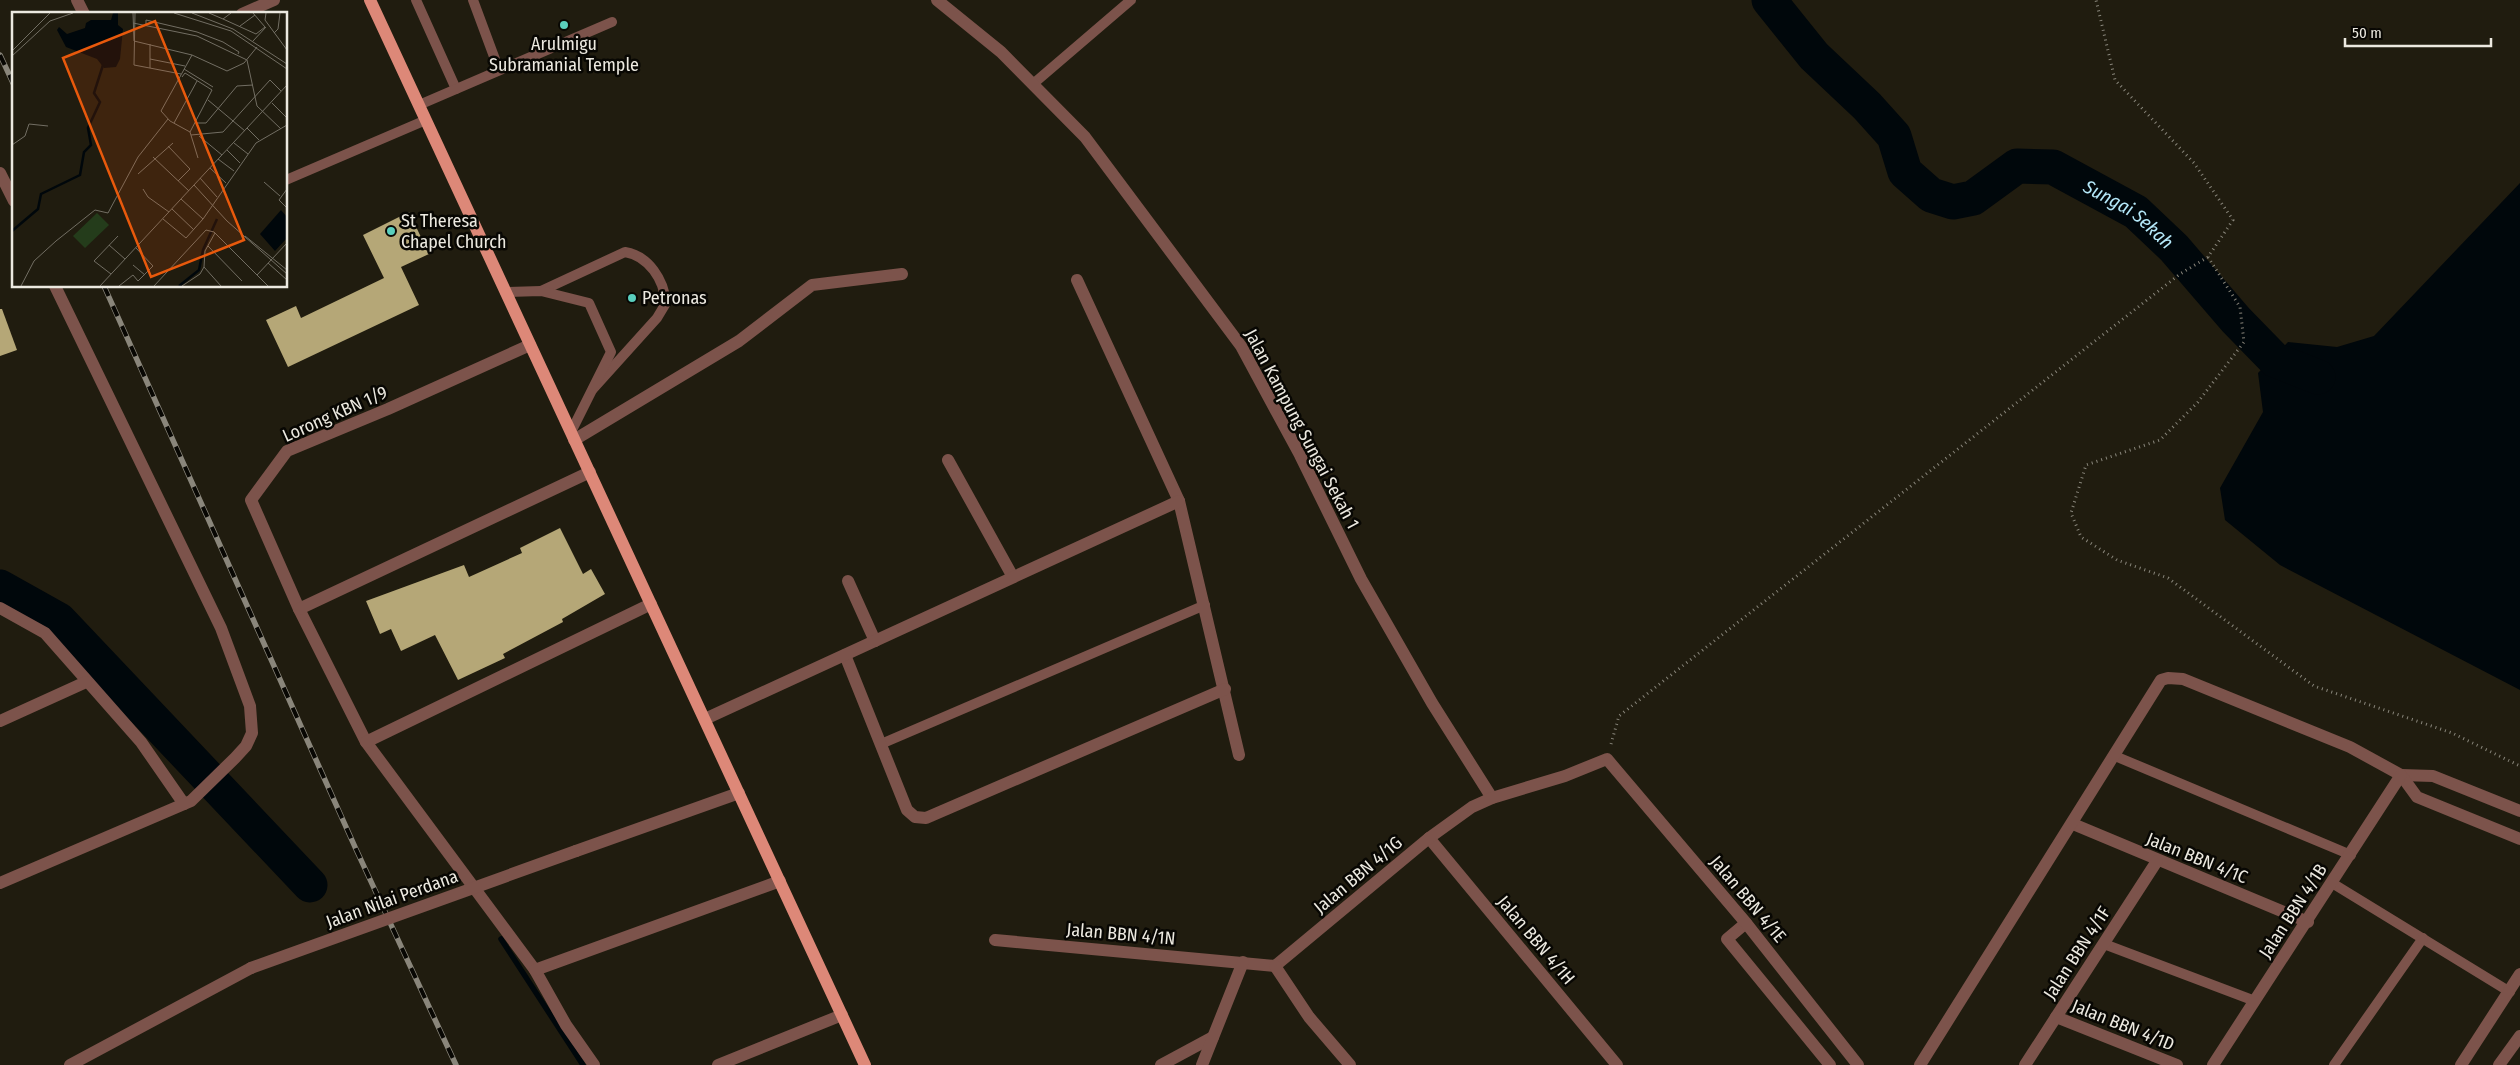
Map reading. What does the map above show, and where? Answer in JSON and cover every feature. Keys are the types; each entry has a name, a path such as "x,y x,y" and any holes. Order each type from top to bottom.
{"main road":[{"path":"370,0 865,1065"}],"street":[{"path":"77,0 83,12"},
{"path":"247,12 274,0"},
{"name":"Jalan Kampung Sungai Sekah 1","path":"937,0 1001,52 1085,138 1241,346 1300,455 1361,579 1432,703 1492,798"},
{"path":"0,173 12,197"},
{"path":"573,436 738,341 812,285 902,274"},
{"path":"1077,280 1178,501 1205,605 1239,755"},
{"path":"0,883 187,803 235,758 246,746 252,733 250,706 221,628 56,288"},
{"name":"Lorong KBN 1/9","path":"299,609 251,500 287,451 388,410 530,345"},
{"path":"948,460 1013,577"},
{"path":"590,472 299,609 366,742 535,970 566,1025 594,1065"},
{"path":"704,720 1178,501"},
{"path":"848,581 875,641"},
{"path":"366,742 651,604"},
{"path":"0,608 45,633 86,682 141,742 187,803"},
{"path":"845,655 907,810 915,817 926,818 1225,689"},
{"path":"1920,1065 2073,824 2160,680 2168,678 2184,680 2350,747 2402,775 2433,776 2520,811"},
{"path":"0,721 86,682"},
{"name":"Jalan BBN 4/1G","path":"1275,966 1429,838 1472,808 1492,798 1565,776 1607,759"},
{"name":"Jalan BBN 4/1E","path":"1607,759 1746,923 1858,1065"},
{"path":"2402,775 2416,797 2520,839"},
{"name":"Jalan BBN 4/1B","path":"2213,1065 2352,855 2402,775"},
{"name":"Jalan Nilai Perdana","path":"70,1065 251,968 739,793"},
{"name":"Jalan BBN 4/1C","path":"2073,824 2157,861 2308,922"},
{"name":"Jalan BBN 4/1H","path":"1429,838 1617,1065"},
{"name":"Jalan BBN 4/1F","path":"2025,1065 2157,861"},
{"path":"535,970 780,881"},
{"path":"1746,923 1727,939 1830,1065"},
{"name":"Jalan BBN 4/1N","path":"995,940 1243,962"},
{"path":"1202,1065 1243,962 1275,966 1343,1063"},
{"path":"2461,1065 2520,974"},
{"path":"718,1065 842,1015"},
{"name":"Jalan BBN 4/1D","path":"2056,1017 2177,1065"},
{"path":"2499,1065 2520,1036"},
{"path":"1161,1065 1213,1037"}],"lane":[{"path":"416,0 456,89"},
{"path":"473,0 498,70"},
{"path":"1033,84 1131,0"},
{"path":"419,105 612,22"},
{"path":"288,179 426,120"},
{"path":"541,291 625,252 644,258 653,269 666,296 666,303 657,318 593,389"},
{"path":"505,292 541,291 589,303 611,352 573,436"},
{"path":"881,744 1205,605"},
{"path":"2115,756 2352,855"},
{"path":"2332,883 2510,992"},
{"path":"2334,1065 2423,938"},
{"path":"2104,944 2255,1001"}],"path":[{"path":"1607,759 1619,716 2180,274 2208,257 2233,220 2194,163 2115,80 2096,0"},
{"path":"2208,257 2240,307 2244,342 2198,402 2160,440 2086,465 2071,513 2081,537 2117,560 2168,578 2314,686 2452,733 2520,766"}],"shaded area":[{"path":"2520,183 2520,690 2280,565 2225,520 2220,488 2263,412 2258,373 2288,342 2337,347 2374,336"}],"building":[{"path":"409,212 429,254 401,267 419,305 288,367 266,320 296,306 301,318 384,278 363,235"},
{"path":"0,309 2,309 17,350 0,356"},
{"path":"560,528 583,574 591,569 605,594 562,619 563,622 503,654 505,658 458,680 435,635 401,651 391,629 380,634 366,601 464,565 469,577 522,553 520,548"}],"waterway":[{"name":"Sungai Sekah","path":"1769,0 1814,56 1867,106 1894,136 1905,172 1931,195 1953,202 1973,198 2017,166 2053,167 2136,212 2174,248 2236,320 2275,360 2318,377"},
{"path":"0,587 59,620 310,885"},
{"path":"501,939 583,1065"}],"railway":[{"path":"0,55 12,81"},
{"path":"105,288 355,847 456,1065"}],"place":[{"name":"Arulmigu Subramanial Temple","path":"564,25"},
{"name":"St Theresa Chapel Church","path":"391,231"},
{"name":"Petronas","path":"632,298"}]}
